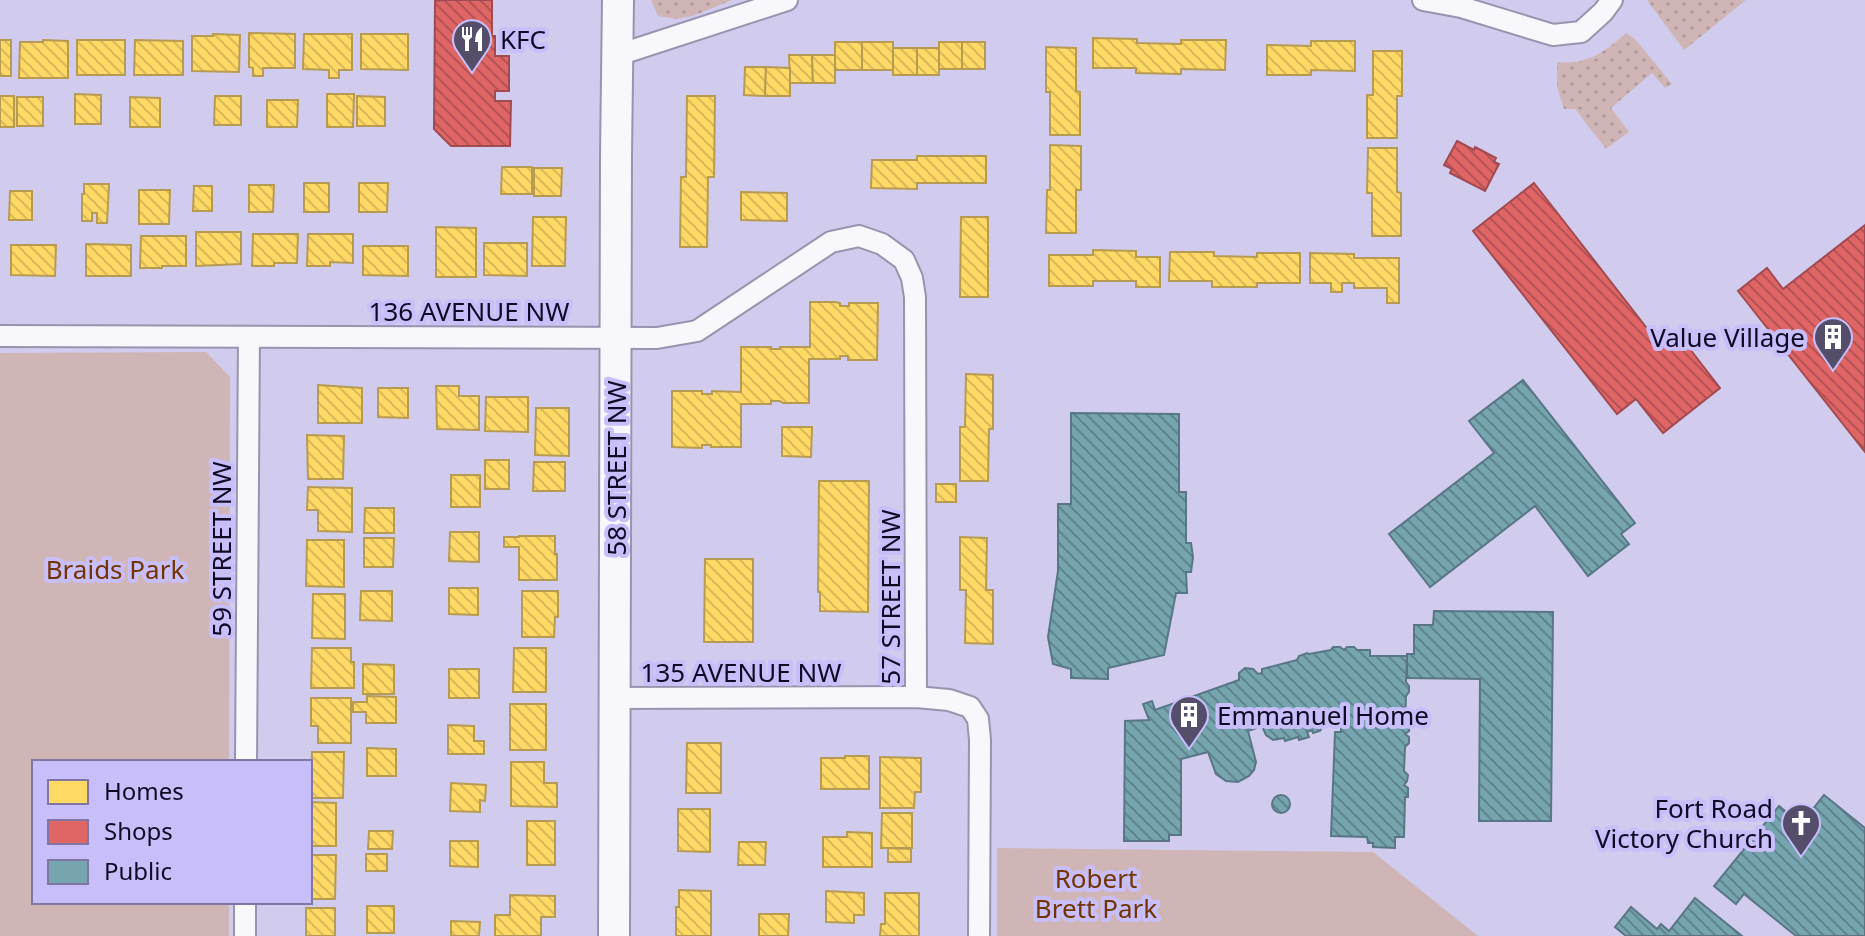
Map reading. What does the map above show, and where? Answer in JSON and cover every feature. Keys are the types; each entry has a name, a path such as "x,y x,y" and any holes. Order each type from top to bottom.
{"street":[{"name":"58 STREET NW","path":"614,936 618,0"},
{"path":"618,55 787,0"},
{"path":"1423,0 1461,7 1553,35 1581,32 1612,0"},
{"name":"136 AVENUE NW","path":"0,336 657,338 697,331 831,242 859,236 882,244 904,260"},
{"name":"57 STREET NW","path":"904,260 912,278 915,297 916,697 949,700 970,707 978,719 979,936"},
{"name":"59 STREET NW","path":"246,760 249,337"},
{"name":"135 AVENUE NW","path":"615,698 916,697"},
{"path":"245,904 245,936"}],"green space":[{"path":"651,0 732,0 693,16 676,19 658,16"},
{"path":"1647,0 1746,0 1684,50"},
{"path":"1626,33 1635,39 1672,84 1665,88 1652,73 1611,108 1629,132 1606,149 1575,109 1564,109 1557,87 1557,62 1595,56"},
{"name":"Braids Park","path":"206,352 230,377 229,760 32,760 32,904 229,904 229,936 0,936 0,353"},
{"name":"Robert Brett Park","path":"997,848 1373,852 1478,936 997,936"}],"building: Homes":[{"path":"249,33 295,34 295,68 263,68 263,76 253,76 253,68 249,67"},
{"path":"304,34 352,34 352,70 339,70 339,78 329,78 329,70 303,69"},
{"path":"361,34 408,34 408,70 361,69"},
{"path":"240,35 239,72 192,71 192,36"},
{"path":"1093,38 1181,44 1181,40 1226,40 1225,70 1181,69 1181,74 1136,73 1136,68 1093,68"},
{"path":"0,40 11,40 11,76 0,76"},
{"path":"77,40 125,40 125,75 77,75"},
{"path":"135,40 183,41 183,75 134,75"},
{"path":"68,41 68,78 19,78 20,42"},
{"path":"1311,41 1355,41 1355,71 1311,70 1311,75 1267,75 1267,45 1311,46"},
{"path":"835,42 862,42 862,70 835,70"},
{"path":"862,42 893,42 893,70 862,70"},
{"path":"939,42 962,42 962,69 939,69"},
{"path":"962,42 985,42 985,69 962,69"},
{"path":"1046,47 1076,48 1080,135 1050,135"},
{"path":"893,48 917,48 917,75 893,75"},
{"path":"917,48 939,48 939,75 917,75"},
{"path":"1373,51 1402,51 1402,96 1397,96 1397,138 1367,138 1367,95 1373,95"},
{"path":"789,55 812,55 813,83 790,83"},
{"path":"812,55 835,55 835,83 813,83"},
{"path":"745,67 766,67 765,96 744,95"},
{"path":"766,67 790,68 790,96 765,96"},
{"path":"75,94 101,95 101,124 75,124"},
{"path":"327,94 354,94 353,127 327,127"},
{"path":"0,96 14,96 14,127 0,127"},
{"path":"215,96 241,96 241,125 214,125"},
{"path":"357,96 385,97 385,126 357,126"},
{"path":"687,96 715,96 714,177 708,177 707,247 680,247 681,177 686,177"},
{"path":"17,97 43,97 43,126 17,126"},
{"path":"130,97 160,98 160,127 130,127"},
{"path":"267,100 298,100 297,127 267,127"},
{"path":"1050,145 1081,146 1081,190 1076,190 1076,233 1046,233"},
{"path":"1368,148 1397,148 1401,236 1372,236 1372,193 1367,193"},
{"path":"917,156 986,156 986,183 917,183 917,189 871,188 872,160 917,160"},
{"path":"502,167 532,167 532,194 501,194"},
{"path":"534,168 562,168 561,196 534,196"},
{"path":"304,183 329,183 329,212 304,212"},
{"path":"359,183 388,183 387,212 359,212"},
{"path":"84,184 109,184 107,223 97,223 97,213 92,213 92,221 82,221"},
{"path":"249,185 274,185 273,212 249,212"},
{"path":"194,186 212,186 212,211 193,211"},
{"path":"139,190 170,190 169,224 139,224"},
{"path":"10,191 32,191 32,220 9,220"},
{"path":"741,192 787,193 787,221 741,220"},
{"path":"533,217 566,217 565,266 532,266"},
{"path":"961,217 988,217 988,297 960,297"},
{"path":"436,227 476,228 476,277 436,277"},
{"path":"196,232 241,232 241,264 196,266"},
{"path":"253,234 298,234 297,263 252,266"},
{"path":"308,234 353,234 353,263 330,262 330,266 307,266"},
{"path":"141,236 186,236 186,266 140,268"},
{"path":"484,243 527,243 527,276 484,275"},
{"path":"86,244 131,245 131,276 86,276"},
{"path":"11,245 56,245 55,276 11,275"},
{"path":"363,246 408,246 408,276 363,275"},
{"path":"1093,250 1136,251 1136,257 1160,257 1160,287 1136,287 1136,281 1093,281 1093,286 1049,286 1049,255 1093,255"},
{"path":"1170,252 1214,252 1214,256 1257,257 1257,253 1300,253 1300,283 1212,287 1212,281 1169,281"},
{"path":"1310,253 1354,254 1354,258 1399,258 1399,303 1387,303 1387,288 1354,288 1354,283 1342,283 1342,292 1331,292 1331,283 1310,283"},
{"path":"810,302 835,302 840,306 878,303 877,360 848,360 848,356 809,359 809,403 771,401 771,404 741,404 741,447 672,447 672,391 702,391 702,394 712,394 712,391 741,392 741,347 810,347"},
{"path":"966,374 993,375 993,429 989,429 988,481 960,481 960,427 965,427"},
{"path":"318,385 362,388 362,423 318,423"},
{"path":"436,386 459,386 459,396 479,396 479,430 437,429"},
{"path":"378,388 408,388 408,418 378,417"},
{"path":"486,397 528,397 528,432 485,431"},
{"path":"536,408 569,408 569,456 535,455"},
{"path":"782,427 812,427 811,457 782,456"},
{"path":"307,435 344,436 343,479 308,479"},
{"path":"485,460 509,460 509,489 485,489"},
{"path":"534,462 565,462 565,491 533,491"},
{"path":"451,475 480,475 480,507 451,507"},
{"path":"819,481 869,481 868,612 820,611"},
{"path":"936,484 956,484 956,502 936,502"},
{"path":"308,487 352,488 352,532 318,531 318,510 307,510"},
{"path":"365,508 394,508 394,533 364,533"},
{"path":"450,532 479,532 479,562 449,561"},
{"path":"555,536 557,580 519,580 519,547 504,547 504,537"},
{"path":"960,537 987,538 986,590 993,590 993,644 965,643 966,590 960,590"},
{"path":"364,538 394,538 393,567 364,567"},
{"path":"307,540 344,540 344,587 306,586"},
{"path":"705,559 753,559 753,642 704,642"},
{"path":"449,588 478,588 478,615 449,614"},
{"path":"361,591 392,591 392,621 360,620"},
{"path":"522,591 558,591 554,637 522,637"},
{"path":"313,594 345,594 345,639 312,638"},
{"path":"312,648 351,648 354,688 311,688"},
{"path":"514,648 546,648 546,692 513,692"},
{"path":"363,664 394,665 394,694 363,694"},
{"path":"449,669 479,669 479,698 449,698"},
{"path":"367,696 396,697 396,723 366,723 366,712 353,712 353,702 367,702"},
{"path":"311,698 351,698 351,743 318,743 318,726 311,726"},
{"path":"510,704 546,704 546,750 510,750"},
{"path":"448,725 474,726 474,741 484,741 484,754 448,754"},
{"path":"687,743 721,743 721,793 686,793"},
{"path":"367,748 396,749 396,776 367,776"},
{"path":"312,752 344,752 343,798 312,798"},
{"path":"869,756 869,789 821,789 821,758"},
{"path":"880,757 921,758 921,792 915,792 914,808 880,808"},
{"path":"511,762 544,762 544,783 557,783 557,807 511,806"},
{"path":"451,783 486,785 485,801 480,800 480,812 450,811"},
{"path":"312,802 336,803 336,846 312,846"},
{"path":"678,809 710,809 710,852 678,851"},
{"path":"882,813 912,813 912,848 881,848"},
{"path":"527,821 555,821 555,865 527,865"},
{"path":"369,831 393,831 392,849 368,849"},
{"path":"847,832 872,833 872,867 823,867 823,837 847,837"},
{"path":"450,841 478,841 478,867 450,866"},
{"path":"739,842 766,842 765,865 738,865"},
{"path":"888,848 911,849 911,862 888,862"},
{"path":"366,854 387,854 387,871 366,871"},
{"path":"312,855 336,855 335,899 312,899"},
{"path":"679,890 711,891 711,936 676,936"},
{"path":"826,891 864,893 864,915 854,915 854,923 826,922"},
{"path":"885,893 919,893 919,936 880,936 881,924 885,924"},
{"path":"510,895 555,896 555,917 541,917 541,936 495,936 495,915 510,915"},
{"path":"367,906 394,906 394,933 367,933"},
{"path":"306,908 335,908 335,936 306,936"},
{"path":"759,914 789,914 788,936 759,936"},
{"path":"451,921 480,922 479,936 451,936"}],"building: Shops":[{"name":"KFC","path":"492,0 495,56 509,56 509,91 495,91 495,101 511,101 510,146 451,146 434,129 435,1"},
{"path":"1457,141 1496,158 1494,162 1499,164 1485,191 1450,173 1452,169 1444,165"},
{"path":"1534,183 1646,327 1686,344 1720,388 1663,433 1636,399 1617,414 1473,231"},
{"name":"Value Village","path":"1865,225 1865,452 1738,291 1767,268 1783,289"}],"building: Public":[{"path":"1523,380 1635,523 1621,534 1629,544 1588,576 1535,506 1430,587 1389,534 1494,453 1469,421"},
{"path":"1071,413 1179,414 1179,492 1186,492 1186,543 1191,543 1193,557 1191,572 1186,572 1187,593 1176,593 1164,655 1108,668 1108,679 1071,678 1071,669 1053,664 1048,637 1058,571 1058,504 1071,504"},
{"name":"Emmanuel Home","path":"1434,611 1553,612 1551,821 1479,821 1480,679 1407,678 1407,654 1414,654 1414,625 1433,625"},
{"name":"Emmanuel Home","path":"1333,647 1370,650 1370,656 1407,656 1406,682 1409,692 1406,696 1405,720 1409,723 1409,731 1405,734 1409,737 1409,743 1405,747 1404,771 1408,775 1404,785 1408,788 1408,797 1405,797 1404,837 1395,837 1395,848 1373,847 1367,837 1331,836 1335,732 1341,732 1341,723 1323,726 1313,733 1312,730 1307,732 1309,737 1299,740 1298,737 1285,741 1284,738 1273,740 1266,735 1262,726 1248,731 1256,762 1249,776 1238,782 1226,781 1216,774 1208,752 1181,759 1181,835 1169,835 1169,841 1124,841 1125,721 1149,720 1143,704 1152,701 1155,710 1239,680 1239,673 1245,668 1253,669 1258,674 1262,673 1262,669"},
{"path":"1281,795 1290,804 1281,813 1272,804"},
{"name":"Fort Road Victory Church","path":"1824,795 1865,828 1865,936 1796,936 1744,894 1736,904 1714,886 1779,806 1801,824"},
{"name":"Fort Road Victory Church","path":"1695,898 1742,936 1626,936 1615,927 1631,907 1657,929 1661,924 1669,931"}],"place":[{"name":"KFC","path":"472,73"},
{"name":"Value Village","path":"1833,371"},
{"name":"Emmanuel Home","path":"1189,749"},
{"name":"Fort Road Victory Church","path":"1801,857"}]}
